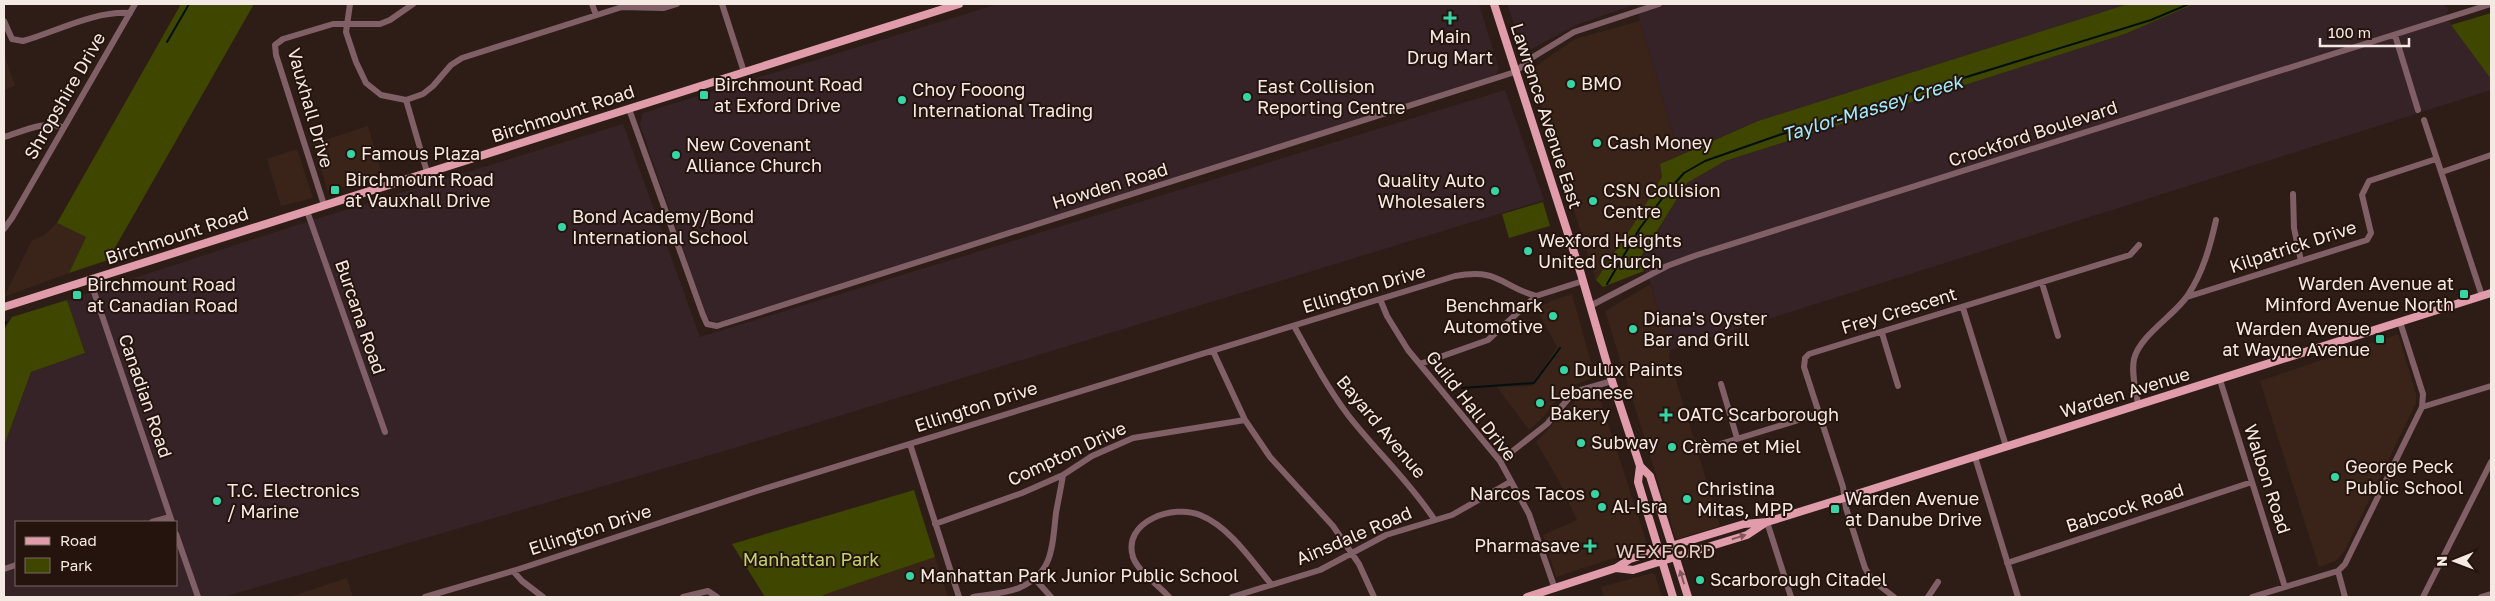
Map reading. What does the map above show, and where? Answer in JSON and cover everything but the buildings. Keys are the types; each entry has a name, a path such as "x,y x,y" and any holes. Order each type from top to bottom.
{"main road":[{"name":"Birchmount Road","path":"4,307 959,4"},
{"name":"Lawrence Avenue East","path":"1494,4 1640,466 1638,482 1673,597"},
{"name":"Warden Avenue","path":"1527,597 1616,568 1630,559 1658,550 1744,524 1767,522 2491,293"},
{"name":"Lawrence Avenue East","path":"1640,466 1650,476 1688,597"},
{"name":"Warden Avenue","path":"1616,568 1633,570 1747,534 1767,522"}],"street":[{"name":"Shropshire Drive","path":"4,229 12,218 62,127 103,62 136,4"},
{"path":"350,4 346,32 364,80 382,95 406,100 428,91 447,68 462,58 629,6 657,8 676,4"},
{"name":"Vauxhall Drive","path":"324,206 275,45 283,40 333,24 380,24 390,20 412,4"},
{"path":"592,4 596,15"},
{"path":"722,4 744,72"},
{"path":"1516,72 1533,57 1574,32 1659,4"},
{"name":"Crockford Boulevard","path":"1590,306 1667,266 1697,255 2491,4"},
{"path":"4,21 12,39 23,41 113,12 130,13"},
{"path":"2395,35 2418,110"},
{"name":"Howden Road","path":"629,108 702,315 707,324 713,326 1516,72"},
{"path":"406,100 427,172"},
{"path":"2424,120 2482,296"},
{"path":"4,137 41,126 56,125 62,127"},
{"path":"2442,172 2491,155"},
{"name":"Kilpatrick Drive","path":"2187,297 2368,240 2371,233 2362,195 2369,181 2436,159"},
{"path":"2293,194 2294,228 2301,261"},
{"name":"Burcana Road","path":"307,211 385,432"},
{"path":"2138,404 2133,374 2134,358 2144,341 2187,297 2208,254 2216,220"},
{"name":"Frey Crescent","path":"1890,596 1872,580 1865,568 1844,498 1843,487 1804,367 1805,358 1809,354 1964,308 2130,255 2139,245"},
{"name":"Ellington Drive","path":"425,597 513,571 760,490 1470,274 1493,275 1526,293 1536,296"},
{"name":"Canadian Road","path":"90,280 171,519"},
{"path":"1420,364 1488,340 1536,296 1583,281"},
{"path":"2042,283 2058,336"},
{"name":"Guild Hall Drive","path":"1380,300 1395,331 1500,461 1510,482 1530,514 1555,589"},
{"path":"1964,308 2006,446"},
{"path":"2252,597 2338,571 2345,564 2422,407 2423,394 2400,322"},
{"name":"Bayard Avenue","path":"1294,326 1334,396 1416,493 1434,519"},
{"path":"1882,333 1898,386"},
{"path":"1213,351 1245,420 1270,457 1333,526 1359,564 1374,597"},
{"name":"Walbon Road","path":"2220,380 2285,587"},
{"path":"1500,461 1548,424 1574,392 1612,381"},
{"path":"1721,384 1737,438"},
{"path":"2422,407 2491,386"},
{"path":"1701,450 1818,414"},
{"name":"Compton Drive","path":"935,524 1005,500 1063,475 1092,456 1133,438 1245,420"},
{"path":"910,444 959,597"},
{"path":"1975,457 2018,597"},
{"path":"2423,597 2491,462"},
{"path":"973,597 1018,588 1035,579 1051,553 1063,475"},
{"name":"Ainsdale Road","path":"1232,597 1320,570 1386,535 1452,515 1510,482"},
{"name":"Babcock Road","path":"2008,563 2252,482"},
{"path":"1168,597 1136,562 1132,548 1138,529 1155,516 1166,514 1194,513 1214,523 1234,542 1271,584"},
{"path":"158,521 171,519"},
{"path":"1767,522 1791,597"},
{"path":"178,540 198,597"},
{"path":"513,571 542,597"},
{"path":"2338,571 2344,597"},
{"path":"1035,579 1052,597"},
{"path":"1928,597 1938,582"},
{"path":"683,597 708,592 716,597"},
{"path":"2481,597 2491,594"}],"shaded area":[{"path":"998,4 1479,4 1499,69 1495,76 722,321 712,321 707,317 640,125 643,113"},
{"path":"1507,4 1636,4 1576,25 1524,53"},
{"path":"1637,4 2128,4 1758,121 1679,155 1640,21"},
{"path":"2194,4 2444,4 2449,10 2446,13 2451,25 2491,79 2491,90 1670,350 1651,284 1640,259 1687,183 1725,161 2125,34"},
{"path":"1640,21 1679,155 1660,164 1662,177 1596,280 1530,70 1575,39"},
{"path":"4,54 15,86 4,90"},
{"path":"1505,90 1544,200 734,448 223,597 4,597 4,446 31,372 85,353 67,300 300,224 623,124 700,337"},
{"path":"368,126 383,177 328,191 313,144"},
{"path":"297,149 313,198 281,206 267,159"},
{"path":"57,223 86,237 69,273 4,297 32,240 43,236"},
{"path":"1651,284 1670,350 1669,357 1720,526 1676,539 1605,311"},
{"path":"1572,294 1595,377 1565,389 1544,416 1529,430 1497,387 1532,386 1557,347 1537,309 1551,301"},
{"name":"George Peck Public School","path":"2398,334 2416,394 2416,403 2344,552 2335,561 2319,567 2260,381"},
{"path":"1598,392 1648,547 1556,577 1543,535 1577,520 1558,479 1536,442 1577,399"},
{"name":"Manhattan Park Junior Public School","path":"935,557 948,597 824,597 822,595"},
{"path":"1652,573 1655,575 1662,597 1604,597 1601,587"},
{"path":"347,578 353,597 290,597"}],"green space":[{"path":"181,4 254,4 108,260 69,273 86,237 57,223"},
{"path":"2128,4 2194,4 2125,34 1725,161 1687,183 1640,258 1644,271 1603,287 1596,280 1662,177 1660,164 1758,121"},
{"path":"2491,13 2491,79 2451,25"},
{"path":"1543,202 1550,226 1509,238 1502,214"},
{"path":"67,300 85,353 31,372 4,446 4,330 12,317"},
{"name":"Manhattan Park","path":"914,490 935,557 823,595 824,597 765,597 732,544"}],"waterway":[{"path":"167,42 189,4"},
{"name":"Taylor-Massey Creek","path":"1607,284 1640,228 1667,192 1684,173 1705,161 1779,135 2151,20 2189,4"},
{"name":"Taylor-Massey Creek","path":"1462,388 1534,383 1560,348"}],"place":[{"name":"Main Drug Mart","path":"1450,18"},
{"name":"BMO","path":"1571,84"},
{"name":"Birchmount Road at Exford Drive","path":"704,95"},
{"name":"East Collision Reporting Centre","path":"1247,97"},
{"name":"Choy Fooong International Trading","path":"902,100"},
{"name":"Cash Money","path":"1597,143"},
{"name":"Famous Plaza","path":"351,154"},
{"name":"New Covenant Alliance Church","path":"676,155"},
{"name":"Birchmount Road at Vauxhall Drive","path":"335,190"},
{"name":"Quality Auto Wholesalers","path":"1495,191"},
{"name":"CSN Collision Centre","path":"1593,201"},
{"name":"Bond Academy/Bond International School","path":"562,227"},
{"name":"Wexford Heights United Church","path":"1528,251"},
{"name":"Warden Avenue at Minford Avenue North","path":"2464,294"},
{"name":"Birchmount Road at Canadian Road","path":"77,295"},
{"name":"Benchmark Automotive","path":"1553,316"},
{"name":"Diana's Oyster Bar and Grill","path":"1633,329"},
{"name":"Warden Avenue at Wayne Avenue","path":"2380,339"},
{"name":"Dulux Paints","path":"1564,370"},
{"name":"Lebanese Bakery","path":"1540,403"},
{"name":"OATC Scarborough","path":"1666,415"},
{"name":"Subway","path":"1581,443"},
{"name":"Crème et Miel","path":"1672,447"},
{"name":"George Peck Public School","path":"2335,477"},
{"name":"Narcos Tacos","path":"1595,494"},
{"name":"Christina Mitas, MPP","path":"1687,499"},
{"name":"T.C. Electronics / Marine","path":"217,501"},
{"name":"Al-Isra","path":"1602,507"},
{"name":"Warden Avenue at Danube Drive","path":"1835,509"},
{"name":"Pharmasave","path":"1590,546"},
{"name":"Manhattan Park Junior Public School","path":"910,576"},
{"name":"Scarborough Citadel","path":"1700,580"}],"district":[{"name":"WEXFORD","path":"1666,551"}]}
